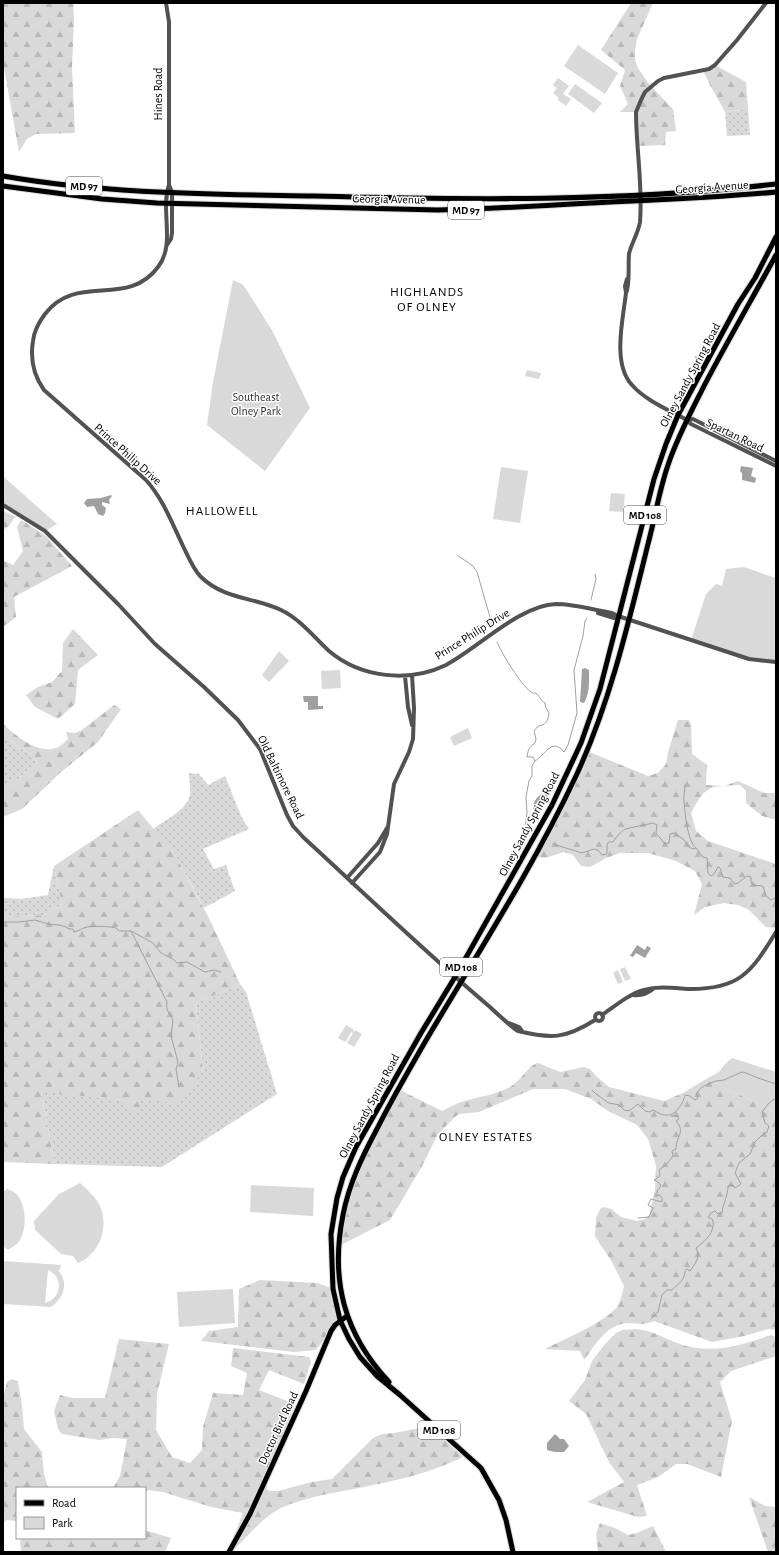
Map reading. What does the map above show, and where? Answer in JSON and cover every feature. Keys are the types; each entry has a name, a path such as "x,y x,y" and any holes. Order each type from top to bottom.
{"main road":[{"name":"Georgia Avenue","path":"3,176 97,188 166,192 445,199 552,198 697,192 776,184"},
{"name":"Georgia Avenue","path":"3,186 102,199 166,203 438,210 482,210 737,196 776,192"},
{"name":"Olney Sandy Spring Road","path":"513,1552 506,1520 499,1500 481,1468 367,1366 354,1347 340,1320 333,1289 331,1234 334,1214 343,1177 362,1135 455,977 552,805 569,771 589,723 598,696 654,479 666,444 678,415 776,237"},
{"name":"Olney Sandy Spring Road","path":"400,1395 365,1354 347,1316 340,1287 338,1255 342,1218 351,1185 360,1161 398,1089 544,842 576,776 590,743 609,688 668,465 687,420 776,255"},
{"name":"Doctor Bird Road","path":"229,1552 250,1514 331,1331 340,1320 347,1316"}],"street":[{"name":"Hines Road","path":"166,3 168,22 169,185 172,192"},
{"name":"Spartan Road","path":"766,3 715,65 703,70 664,78 653,84 645,92 641,100 636,112 640,194 639,225 633,246 633,255 629,259 627,280 628,290 626,293 620,353 625,376 631,385 640,393 687,420 691,424 776,466"},
{"name":"Hines Road","path":"166,192 169,185"},
{"name":"Prince Philip Drive","path":"166,192 167,246 164,258 158,268 141,282 123,289 88,291 71,294 62,298 49,309 41,320 33,340 33,366 37,379 44,390 156,490 190,561 200,576 211,585 226,594 282,610 291,616 331,652 349,664 379,674 405,676 426,672 445,665 533,609 557,604 589,610 614,618 618,616 748,658 776,662"},
{"name":"Prince Philip Drive","path":"167,246 171,239 172,233 172,192"},
{"name":"Spartan Road","path":"687,420 693,419 776,461"},
{"name":"Old Baltimore Road","path":"3,505 45,531 118,604 155,644 204,687 238,720 260,749 286,813 303,837 460,982 518,1031 539,1036 559,1036 576,1031 595,1020 596,1014 599,1013 602,1015 634,995 640,996 650,992 653,989 663,987 711,989 730,983 743,976 755,965 776,932"},
{"path":"352,883 380,852 387,834 394,784 410,752 414,708 412,675"},
{"path":"405,676 408,706 413,732"},
{"path":"347,878 378,843 389,822"}],"green space":[{"path":"3,3 73,3 74,18 72,68 75,133 36,134 27,139 19,152 3,62"},
{"path":"631,3 653,3 637,39 635,60 638,68 649,84 673,109 676,131 666,132 665,145 637,146 636,112 620,112 628,104 620,86 625,70 601,50"},
{"path":"578,45 618,73 605,94 564,66"},
{"path":"715,65 746,82 748,109 725,112 703,70"},
{"path":"558,78 569,86 563,94 571,99 566,106 558,100 559,98 553,93 557,88 553,85"},
{"path":"575,84 602,103 594,113 568,94"},
{"path":"748,109 750,135 727,136 725,112"},
{"name":"Southeast Olney Park","path":"233,280 242,284 246,289 273,332 310,408 265,471 207,425 213,382"},
{"path":"527,370 541,373 539,379 525,376"},
{"path":"501,467 528,471 520,523 493,519"},
{"path":"3,476 57,524 45,531 3,505"},
{"path":"611,493 625,494 623,512 609,511"},
{"path":"3,510 15,517 9,526 3,530"},
{"path":"21,520 46,536 72,566 14,597 16,617 3,627 3,560 13,565 23,551 17,527"},
{"path":"744,567 776,578 776,662 749,659 691,640 706,594 716,584 722,586 726,569"},
{"path":"73,629 98,655 78,670 75,704 58,719 35,707 26,695 38,687 52,682 62,671 63,643"},
{"path":"279,651 289,661 269,682 262,675"},
{"path":"340,670 341,688 322,689 321,671"},
{"path":"114,705 121,709 98,742 60,773 22,809 3,817 3,791 37,763 29,753 19,748 3,732 3,724 27,743 41,748 56,748 61,746 68,739 66,732 75,733 82,730"},
{"path":"678,720 689,720 691,724 692,754 707,765 706,785 724,786 715,787 705,792 696,804 691,813 696,831 708,841 776,864 776,928 766,927 749,910 738,905 724,903 705,907 694,915 702,884 695,871 676,861 648,853 620,853 606,858 590,867 581,866 573,855 564,852 545,858 535,857 587,751 648,776 658,773 666,764 668,752"},
{"path":"468,728 472,738 454,746 450,737"},
{"path":"3,732 19,748 29,753 37,763 3,791"},
{"path":"189,773 199,774 208,785 225,776 241,816 249,829 203,849 214,869 226,865 235,891 204,908 175,855 153,829 169,819 188,801 190,795"},
{"path":"738,781 764,793 776,793 776,820 762,816 746,803 746,791 740,785 724,786"},
{"path":"138,810 175,855 209,918 240,984 196,1003 203,1071 177,1104 138,1098 141,1113 128,1113 124,1100 41,1092 55,1164 3,1162 3,917 45,915 62,904 54,866"},
{"path":"54,866 62,904 45,915 3,917 3,898 21,899 48,895"},
{"path":"625,967 631,979 625,981 620,969"},
{"path":"618,970 623,982 618,984 613,973"},
{"path":"240,984 246,992 277,1094 162,1167 55,1164 41,1091 124,1100 138,1098 203,1070 196,1003"},
{"path":"346,1025 353,1029 354,1032 355,1030 362,1034 354,1047 347,1043 353,1033 351,1032 346,1042 338,1038"},
{"path":"732,1058 776,1072 776,1112 706,1079 719,1072"},
{"path":"538,1063 560,1072 584,1067 590,1069 609,1087 664,1101 683,1093 706,1079 776,1112 776,1330 768,1329 744,1336 712,1342 654,1321 644,1324 627,1323 607,1332 597,1342 584,1360 580,1351 545,1349 594,1325 617,1307 624,1286 612,1262 595,1236 596,1218 600,1209 604,1207 611,1209 621,1217 637,1221 645,1219 649,1215 655,1191 656,1166 648,1139 637,1125 608,1111 591,1099 565,1089 533,1089 479,1112 459,1114 438,1134 421,1168 390,1220 339,1246 351,1185 398,1089 442,1111 459,1103 493,1094 510,1087 518,1081 534,1064"},
{"path":"80,1183 91,1193 99,1204 102,1212 103,1230 101,1238 92,1253 86,1259 78,1263 73,1256 61,1254 35,1230 34,1221 59,1194"},
{"path":"251,1185 314,1188 313,1216 250,1212"},
{"path":"7,1189 19,1197 25,1216 24,1229 20,1240 16,1245 8,1250 3,1246 3,1192"},
{"path":"3,1261 61,1265 60,1270 58,1270 64,1280 64,1286 61,1296 55,1304 50,1307 3,1304","holes":["48,1270 53,1273 59,1282 58,1292 55,1297 45,1303"]},
{"path":"260,1280 318,1283 333,1289 340,1320 316,1350 294,1352 201,1341 209,1331 238,1327 239,1289"},
{"path":"233,1289 235,1323 179,1327 177,1292"},
{"path":"636,1329 653,1333 680,1344 703,1349 715,1349 738,1345 771,1335 776,1337 776,1356 731,1371 720,1382 732,1421 721,1477 687,1464 676,1464 658,1477 637,1485 647,1516 638,1517 587,1502 624,1482 609,1462 586,1414 569,1401 585,1380 592,1361 605,1344 616,1333 622,1330"},
{"path":"119,1339 169,1344 157,1394 156,1430 172,1457 190,1463 202,1450 203,1427 213,1393 243,1395 247,1373 231,1366 233,1348 309,1357 311,1362 304,1384 269,1370 259,1390 295,1404 272,1466 266,1478 267,1489 270,1491 278,1491 312,1482 332,1479 373,1438 382,1434 430,1426 463,1457 407,1477 315,1497 281,1508 267,1517 231,1552 228,1552 243,1513 211,1507 163,1492 148,1490 146,1493 146,1487 114,1487 120,1476 127,1439 113,1438 99,1440 62,1434 58,1429 54,1411 60,1395 73,1398 105,1398"},
{"path":"12,1379 18,1381 24,1429 42,1452 44,1474 48,1487 16,1487 16,1521 7,1520 3,1523 3,1399 7,1382"},
{"path":"749,1497 765,1506 776,1507 776,1552 768,1552"},
{"path":"600,1523 615,1528 628,1535 653,1526 666,1552 598,1552 596,1534"},
{"path":"146,1530 171,1538 165,1552 21,1552 20,1539 146,1539"}],"shaded area":[{"path":"741,466 753,468 751,476 756,478 755,483 742,480 742,473 740,471"},
{"path":"112,496 109,500 110,504 102,502 102,505 106,508 103,516 98,514 94,506 87,507 84,503 87,499 101,498"},
{"path":"585,668 589,670 589,683 584,703 580,702 582,669"},
{"path":"303,696 318,696 318,706 323,706 323,709 308,710 308,702 304,702"},
{"path":"546,793 548,796 538,818 533,820 534,803 538,797"},
{"path":"637,945 645,950 647,946 651,948 645,958 636,953 633,957 630,956"},
{"path":"555,1434 560,1439 564,1439 569,1446 564,1452 547,1450 547,1443"}],"waterway":[{"path":"457,555 473,566 477,572 492,624"},
{"path":"591,600 596,579 595,574"},
{"path":"535,761 552,747 556,746 564,752 568,745 577,713 574,670 583,636 585,621 587,618"},
{"path":"497,642 517,676 532,693 537,694 545,703 549,713 546,722 543,725 538,726 534,731 536,739 535,743 530,747 528,752 527,757 533,757 535,761 532,766 532,776 529,781 526,797 527,813 525,828 520,844"},
{"path":"685,785 684,799 687,826 690,839 696,848"},
{"path":"553,844 582,853 594,849 598,850 602,855 607,854 607,844 609,842 613,842 625,829 653,823 657,825 656,833 665,844 669,843 670,834 674,833 683,839 689,847 693,849 696,848 703,857 707,858 708,873 711,876 718,867 720,868 723,877 730,878 735,884 747,876 751,877 751,882 753,885 763,886 766,896 771,900 776,898"},
{"path":"3,922 35,920 73,929 74,932 87,927 97,926 113,927 119,931 131,931 167,1002 167,1009 173,1020 171,1036 178,1062 176,1069 179,1087"},
{"path":"131,931 153,943 161,953 173,959 177,963 187,962 205,972 214,970 221,972"},
{"path":"592,1090 609,1103 619,1105 624,1110 629,1111 638,1104 645,1111 650,1112 653,1110 669,1115 678,1109 685,1095 690,1096 695,1100 698,1098 696,1094 701,1088 742,1072 776,1084"},
{"path":"651,1319 658,1312 662,1295 667,1290 672,1290 679,1284 684,1277 685,1271 687,1269 690,1271 695,1263 698,1257 696,1248 711,1233 713,1220 708,1217 715,1211 718,1214 722,1213 728,1186 733,1185 735,1188 741,1184 735,1173 739,1163 750,1154 755,1142 767,1132 769,1126 765,1123 762,1112 769,1103 776,1098"},
{"path":"638,1218 649,1217 653,1208 648,1205 651,1199 662,1202 660,1195 657,1196 657,1191 661,1186 654,1180 659,1177 659,1170 666,1165 673,1156 672,1151 676,1149 680,1131 679,1125 676,1121 679,1119 677,1116 671,1116"}],"district":[{"name":"HIGHLANDS OF OLNEY","path":"427,300"},
{"name":"HALLOWELL","path":"222,511"},
{"name":"OLNEY ESTATES","path":"486,1137"}]}
